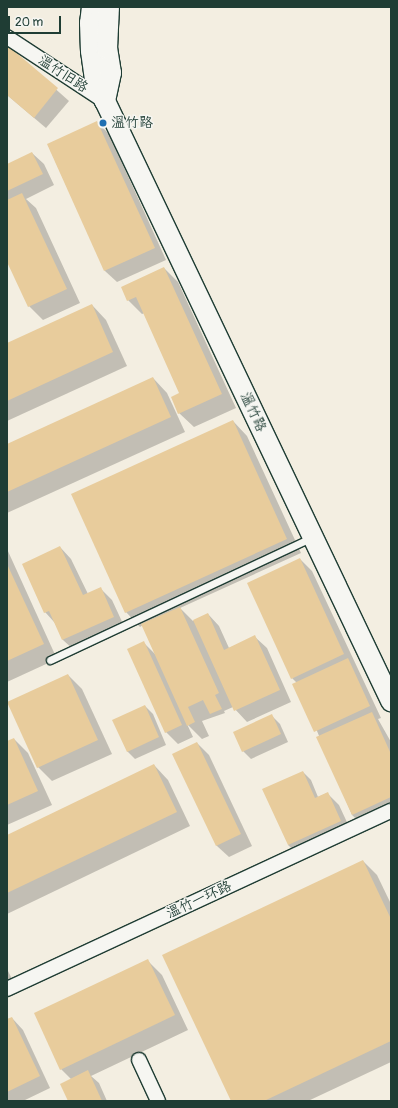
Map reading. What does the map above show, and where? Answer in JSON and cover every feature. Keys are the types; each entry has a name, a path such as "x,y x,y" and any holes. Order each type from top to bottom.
{"street":[{"name":"温竹路","path":"92,7 90,23 91,51 95,78 112,106 391,701"},
{"path":"109,7 106,49 111,73 112,106"},
{"name":"温竹旧路","path":"7,37 112,106"},
{"name":"温竹一环路","path":"7,989 391,811"},
{"path":"139,1060 158,1101"}],"lane":[{"path":"50,660 313,537"}],"building":[{"path":"7,45 58,88 34,118 7,95"},
{"path":"97,121 155,248 104,271 47,144"},
{"path":"32,152 43,174 7,191 7,164"},
{"path":"22,193 67,289 28,307 7,262 7,200"},
{"path":"164,267 222,394 178,414 171,397 179,393 136,297 127,301 121,287"},
{"path":"92,304 113,352 7,401 7,343"},
{"path":"153,377 171,417 7,492 7,444"},
{"path":"233,420 287,539 125,613 71,494"},
{"path":"60,546 83,595 101,587 114,617 62,640 49,611 44,613 22,564"},
{"path":"300,558 344,654 291,679 247,583"},
{"path":"7,564 44,644 7,661"},
{"path":"180,607 219,693 215,695 222,709 210,714 203,700 188,707 195,722 187,726 141,624"},
{"path":"208,613 224,650 255,635 280,690 234,711 193,620"},
{"path":"144,641 182,725 165,733 127,649"},
{"path":"348,658 370,706 314,732 292,684"},
{"path":"68,674 98,740 37,768 7,702"},
{"path":"145,705 159,737 127,752 112,720"},
{"path":"372,712 391,754 391,797 352,815 316,737"},
{"path":"272,714 281,734 242,752 233,732"},
{"path":"14,738 38,791 7,805 7,741"},
{"path":"197,742 241,834 216,846 172,754"},
{"path":"154,764 177,812 7,893 7,835"},
{"path":"303,771 315,798 328,792 341,821 288,845 262,789"},
{"path":"363,860 391,919 391,1041 264,1101 231,1101 162,955"},
{"path":"148,959 175,1015 60,1070 34,1013"},
{"path":"12,1017 40,1076 7,1092 7,1019"},
{"path":"88,1070 102,1101 68,1101 60,1084"}],"place":[{"name":"温竹路","path":"103,123"}]}
